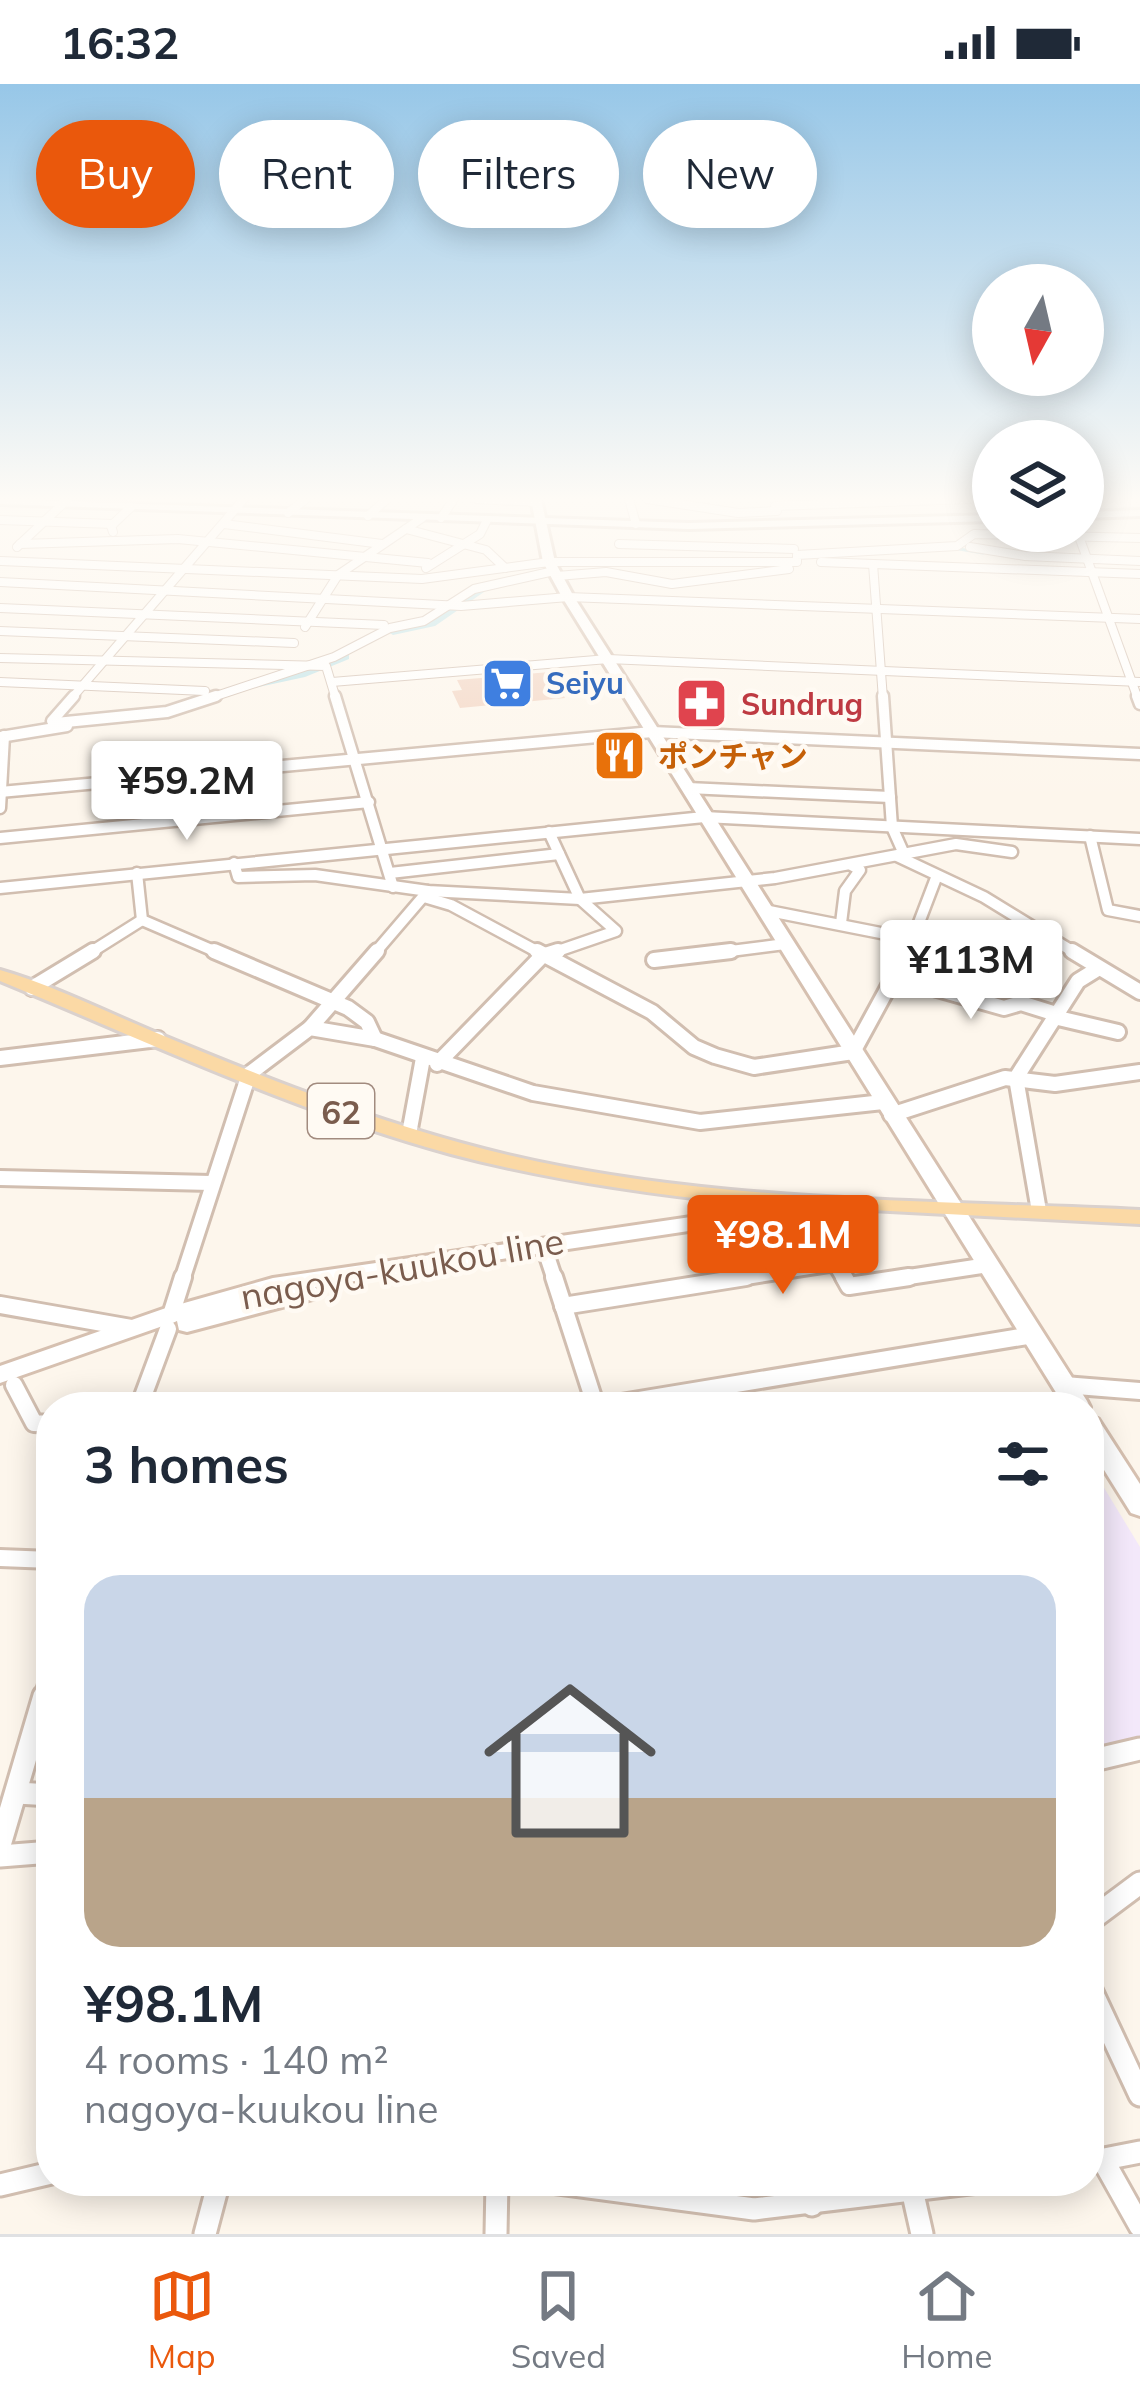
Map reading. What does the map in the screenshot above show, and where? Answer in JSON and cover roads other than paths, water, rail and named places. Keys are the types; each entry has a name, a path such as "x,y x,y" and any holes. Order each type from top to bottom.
{"main road":[{"path":"570,599 1068,1392"},
{"name":"62","path":"0,975 409,1134 521,1165 698,1195 1140,1229"},
{"name":"62","path":"698,1195 783,1222 1039,1211 1140,1217"},
{"name":"nagoya-kuukou line","path":"5,1384 169,1322 339,1273 814,1206"},
{"name":"nagoya-kuukou line","path":"5,1384 133,1328 339,1287 783,1222"},
{"path":"1104,1453 1140,1506"}],"street":[{"path":"157,599 52,721 59,726 173,716 317,666 377,638 433,625 454,605"},
{"path":"282,665 323,599"},
{"path":"373,599 454,605 535,599"},
{"path":"0,808 5,733 167,712 219,692 317,666 464,599"},
{"path":"628,599 1140,620"},
{"path":"875,599 892,827 901,855 936,878 985,897 1140,992"},
{"path":"1103,599 1140,704"},
{"path":"0,608 395,627"},
{"path":"0,631 294,644"},
{"path":"0,658 317,666 332,682 393,887"},
{"path":"332,682 608,659 1136,682"},
{"path":"0,682 219,692"},
{"path":"1,792 652,732 1140,754"},
{"path":"688,788 890,797"},
{"path":"0,838 369,802"},
{"path":"0,888 704,817 1140,839"},
{"path":"955,830 956,844"},
{"path":"409,1134 430,1061 542,956 616,931 580,899 549,832"},
{"path":"1090,836 1108,910 1140,916"},
{"path":"234,863 238,877 315,875 426,894 580,899 851,865 956,844 1012,852"},
{"path":"390,873 560,854"},
{"path":"841,923 845,892 860,870 851,865"},
{"path":"137,873 142,920"},
{"path":"426,894 652,1012 694,1047 754,1067 853,1052 898,978 936,878"},
{"path":"144,1392 249,1074 310,1028 426,894"},
{"path":"764,910 972,951 978,946 1033,948 1057,942"},
{"path":"32,988 142,920"},
{"path":"142,920 332,1002 367,1022 375,1039"},
{"path":"654,960 785,944"},
{"path":"1031,969 1033,948"},
{"path":"1039,1211 1016,1078 1078,981 1099,968"},
{"path":"898,978 1004,1008 1021,1003 1118,1032"},
{"path":"310,1028 375,1039 532,1093 700,1122 887,1108 1016,1078 1055,1084 1140,1072"},
{"path":"0,1058 158,1039"},
{"path":"0,1178 211,1183"},
{"path":"547,1256 592,1392"},
{"path":"562,1306 835,1263 849,1286 988,1265"},
{"path":"0,1305 133,1328"},
{"path":"688,1392 1033,1335"},
{"path":"5,1384 36,1423"},
{"path":"1064,1385 1140,1391"},
{"path":"0,1558 36,1559"},
{"path":"0,1845 36,1725"},
{"path":"1104,1757 1140,1749"},
{"path":"17,1793 36,1794"},
{"path":"0,1856 36,1855"},
{"path":"1104,1910 1140,1883"},
{"path":"1104,2018 1140,2095"},
{"path":"1104,2159 1140,2152"},
{"path":"1104,2173 1140,2226"},
{"path":"0,2185 36,2177"},
{"path":"205,2234 215,2196"},
{"path":"496,2234 497,2196"},
{"path":"653,2196 754,2210 800,2196"},
{"path":"913,2196 922,2234"}],"waterway":[{"path":"393,630 429,623 465,599"},
{"path":"254,683 299,673 343,655"}],"place":[{"name":"Seiyu","path":"507,683"},
{"name":"Sundrug","path":"702,704"},
{"name":"ポンチャン","path":"619,756"}]}
